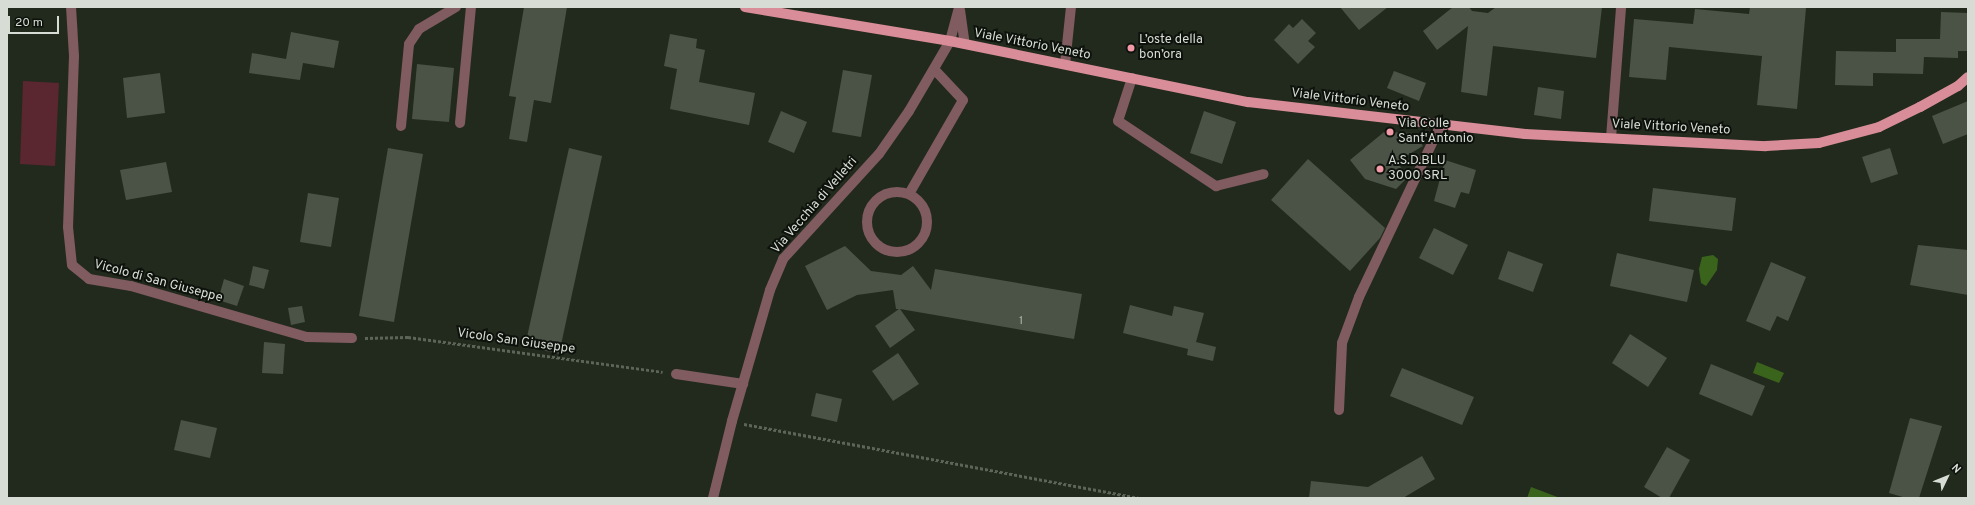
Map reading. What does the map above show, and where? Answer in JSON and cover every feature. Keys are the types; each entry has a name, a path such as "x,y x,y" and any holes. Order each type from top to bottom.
{"main road":[{"name":"Viale Vittorio Veneto","path":"745,7 950,41 1248,102 1525,134 1766,146 1819,143 1879,127 1933,100 1968,77"}],"street":[{"name":"Vicolo di San Giuseppe","path":"71,7 74,56 68,227 72,266 89,279 131,286 307,337 352,338"},
{"path":"401,126 409,44 418,29 456,7"},
{"path":"460,123 471,7"},
{"path":"950,41 959,7"},
{"path":"959,7 965,44"},
{"path":"1065,64 1071,7"},
{"path":"1611,138 1621,7"},
{"name":"Via Vecchia di Velletri","path":"713,498 732,421 770,290 783,259 879,154 909,111 950,41"},
{"path":"909,194 963,100 934,69"},
{"path":"1132,78 1118,121 1216,186 1264,174"},
{"path":"1340,410 1342,343 1359,297 1441,124"},
{"path":"899,192 909,194 924,207 927,227 917,245 899,252 889,251 873,240 869,232 869,212 874,204 885,195 899,192"},
{"path":"676,374 743,384"}],"path":[{"name":"Vicolo San Giuseppe","path":"352,338 408,337 676,374"},
{"path":"732,421 1138,498"}],"shaded area":[{"path":"23,81 59,83 55,166 20,164"},
{"path":"1713,255 1718,259 1717,270 1706,286 1701,283 1699,269 1702,257"},
{"path":"1757,362 1784,373 1779,383 1753,373"},
{"path":"1531,487 1560,498 1527,498"}],"building":[{"path":"524,7 567,7 551,103 534,100 527,142 509,139 516,97 509,96"},
{"path":"1340,7 1388,7 1359,30"},
{"path":"1453,7 1469,7 1472,11 1488,13 1496,7 1602,7 1596,58 1493,46 1487,96 1461,92 1468,26 1437,50 1423,31"},
{"path":"1750,7 1806,8 1797,109 1757,105 1762,56 1669,47 1666,80 1629,77 1634,19 1693,24 1695,9 1749,14"},
{"path":"1941,12 1968,13 1968,51 1958,51 1958,58 1924,57 1923,74 1873,73 1873,86 1835,85 1836,51 1896,52 1896,39 1940,39"},
{"path":"1302,19 1316,33 1308,41 1315,47 1298,64 1274,40 1289,24 1293,28"},
{"path":"291,32 339,41 334,68 303,63 300,80 249,73 252,53 286,59"},
{"path":"670,34 697,39 696,48 705,50 699,82 755,93 749,125 670,109 677,69 664,66"},
{"path":"417,64 454,68 449,122 412,119"},
{"path":"843,70 872,75 861,137 832,132"},
{"path":"1394,71 1426,83 1419,101 1387,88"},
{"path":"160,73 165,113 127,118 123,78"},
{"path":"1538,87 1564,91 1561,119 1534,115"},
{"path":"1968,101 1968,134 1943,144 1932,116"},
{"path":"781,111 807,122 794,153 768,142"},
{"path":"1204,111 1236,122 1222,164 1190,153"},
{"name":"A.S.D.BLU 3000 SRL","path":"1384,132 1414,133 1423,146 1396,162 1409,176 1396,189 1365,179 1350,160"},
{"path":"388,148 423,154 394,322 359,316"},
{"path":"569,148 602,156 559,354 525,346"},
{"path":"1890,148 1898,174 1871,183 1862,157"},
{"path":"1308,159 1385,228 1380,238 1350,271 1271,200"},
{"path":"1445,160 1476,170 1469,194 1461,192 1455,208 1434,201"},
{"path":"166,162 172,192 126,200 120,170"},
{"path":"1653,188 1736,198 1732,231 1649,221"},
{"path":"308,193 339,198 331,247 300,242"},
{"path":"1434,228 1468,245 1453,275 1419,258"},
{"path":"1918,245 1968,250 1968,295 1910,285"},
{"path":"845,246 871,271 901,275 913,266 931,290 935,269 1082,294 1074,339 900,309 915,330 890,348 875,326 899,309 896,309 893,290 857,295 827,310 805,266"},
{"path":"1508,251 1543,264 1533,292 1498,279"},
{"path":"1617,253 1694,270 1687,302 1610,286"},
{"path":"1771,262 1806,277 1788,321 1777,316 1770,331 1746,321"},
{"path":"253,266 269,270 264,289 249,285"},
{"path":"224,279 244,286 237,306 218,300"},
{"path":"1130,305 1172,316 1174,306 1204,313 1196,342 1216,347 1213,361 1187,355 1188,349 1123,333"},
{"path":"302,306 305,322 291,325 288,308"},
{"path":"1630,334 1667,358 1648,387 1612,363"},
{"path":"264,342 285,344 283,374 262,373"},
{"path":"898,353 919,384 893,401 872,371"},
{"path":"1711,364 1765,386 1752,416 1699,394"},
{"path":"1402,368 1474,397 1462,425 1390,396"},
{"path":"816,393 842,399 837,422 811,416"},
{"path":"1910,418 1942,426 1919,498 1906,498 1889,493"},
{"path":"181,420 217,428 210,458 174,450"},
{"path":"1667,447 1690,460 1669,498 1662,498 1644,487"},
{"path":"1422,456 1435,479 1403,498 1309,498 1311,481 1368,487"}],"place":[{"name":"L’oste della bon’ora","path":"1131,48"},
{"name":"Via Colle Sant'Antonio","path":"1390,132"},
{"name":"A.S.D.BLU 3000 SRL","path":"1380,169"}]}
